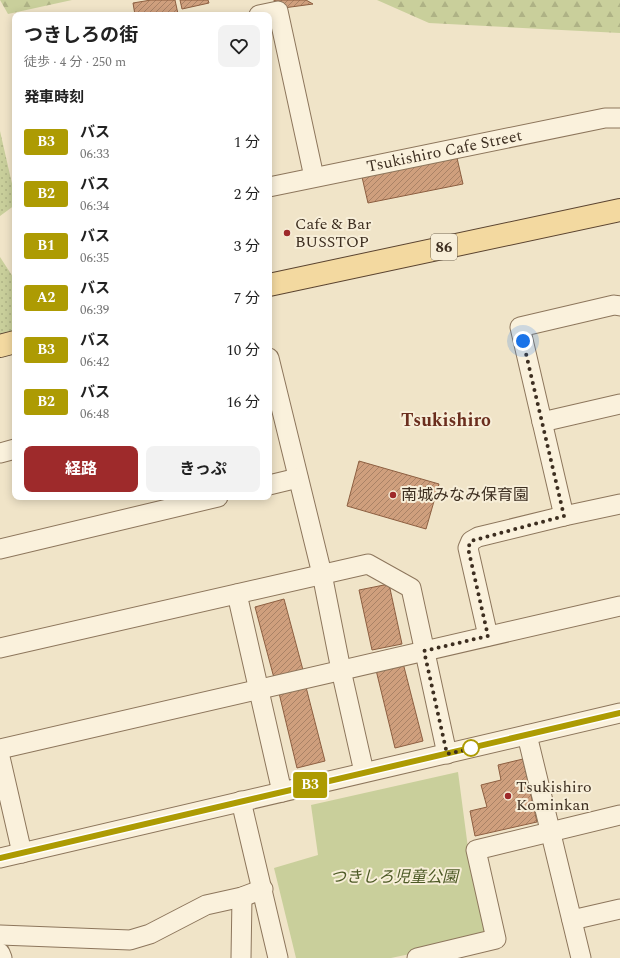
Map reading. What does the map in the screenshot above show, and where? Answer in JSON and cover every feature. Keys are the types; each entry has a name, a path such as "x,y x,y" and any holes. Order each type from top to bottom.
{"main road":[{"name":"86","path":"272,284 620,210"},
{"path":"0,346 12,343"}],"street":[{"path":"272,12 278,11 314,177"},
{"name":"Tsukishiro Cafe Street","path":"272,186 605,118 620,118"},
{"path":"564,516 520,327 614,305 620,306"},
{"path":"273,388 298,478 322,574 341,670 364,772"},
{"path":"542,422 620,404"},
{"path":"0,453 12,450"},
{"path":"272,484 298,478"},
{"path":"0,549 205,500"},
{"path":"488,636 468,548 471,541 564,516 620,504"},
{"path":"0,648 368,564 411,588 447,754"},
{"path":"237,594 282,792"},
{"path":"0,749 620,606"},
{"path":"0,858 620,713"},
{"path":"527,735 552,832 581,958"},
{"path":"0,757 22,853"},
{"path":"241,801 263,889 278,958"},
{"path":"417,958 496,939 476,850 620,815"},
{"path":"0,935 130,940 150,934 206,904 242,897 263,889"},
{"path":"241,958 242,897"},
{"path":"572,920 620,909"},
{"path":"0,953 2,958"}],"green space":[{"path":"0,0 72,0 12,12 8,14"},
{"path":"377,0 620,0 620,33 429,23"},
{"path":"0,131 12,184 12,207 0,216"},
{"path":"0,257 12,275 12,332 0,335"},
{"name":"つきしろ児童公園","path":"458,772 468,848 486,938 391,958 296,958 274,868 318,855 311,805"}],"building":[{"path":"151,0 175,0 178,12 134,12 133,3"},
{"path":"180,0 208,0 209,3 182,9"},
{"path":"274,0 306,0 313,4 276,9"},
{"path":"457,158 463,184 368,203 362,177"},
{"name":"南城みなみ保育園","path":"359,461 439,484 426,529 347,506"},
{"path":"389,584 402,644 372,650 359,590"},
{"path":"284,599 303,670 274,678 255,607"},
{"path":"403,663 423,741 395,748 376,670"},
{"path":"306,687 325,761 297,768 279,693"},
{"name":"Tsukishiro Kominkan","path":"523,759 537,822 475,836 470,811 487,807 481,785 501,780 498,765"}],"bus line":[{"name":"B3","path":"0,858 620,713"}],"place":[{"name":"Cafe & Bar BUSSTOP","path":"287,233"},
{"name":"南城みなみ保育園","path":"393,495"},
{"name":"Tsukishiro Kominkan","path":"508,796"}],"district":[{"name":"Tsukishiro","path":"446,420"}],"route":[{"path":"471,748 474,748 447,754 424,651 488,636 468,548 471,541 564,516 523,341"}]}
